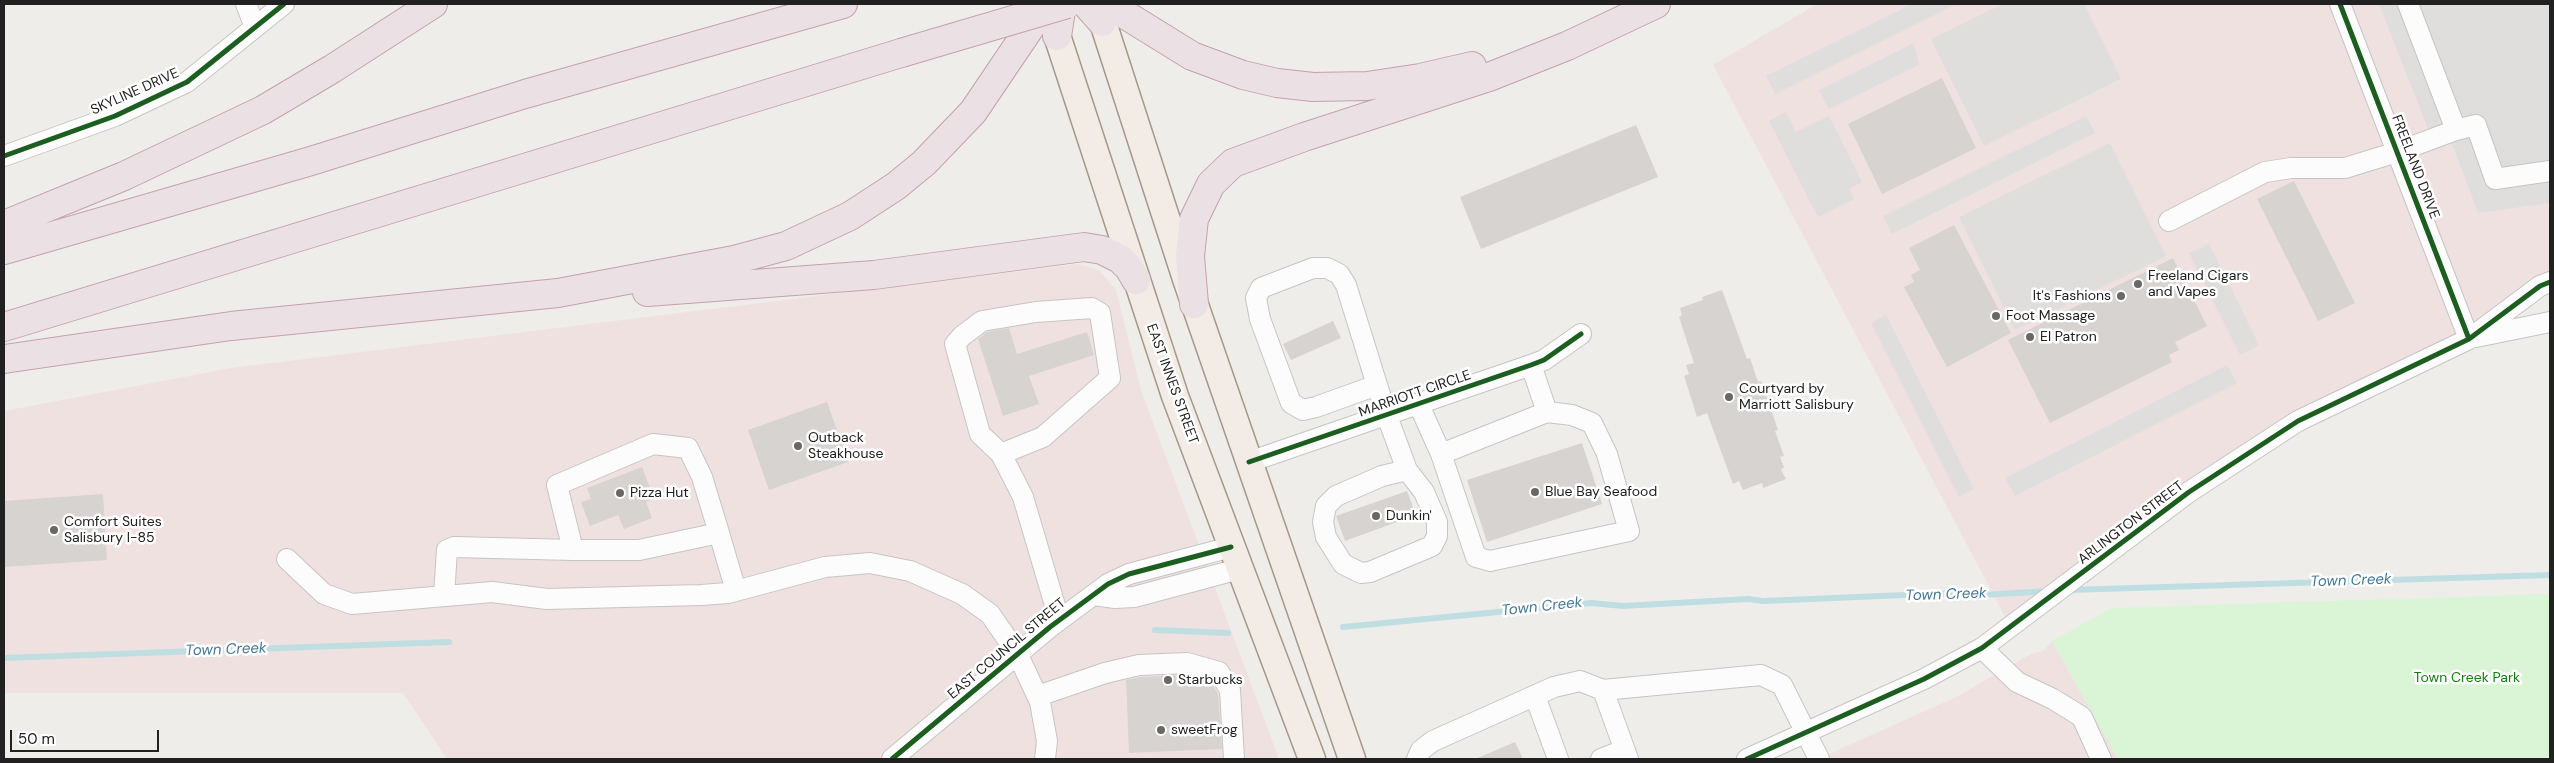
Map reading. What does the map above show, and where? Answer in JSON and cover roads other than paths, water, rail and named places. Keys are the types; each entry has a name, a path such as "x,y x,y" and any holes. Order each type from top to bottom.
{"highway":[{"path":"4,250 301,164 535,92 843,4"},
{"path":"4,358 231,326 558,293 734,260 786,246 835,224 896,186 950,138 994,83 1046,4"},
{"path":"1057,36 1062,4"},
{"path":"4,327 1067,4"},
{"path":"1098,8 1209,64 1260,80 1331,88 1402,82 1471,66 1565,36 1655,4"},
{"path":"1194,304 1190,256 1194,219 1212,184 1233,163 1286,143 1489,77 1567,46 1655,4"},
{"path":"4,225 124,176 225,130 310,83 429,7"},
{"path":"486,301 832,279 942,267 1084,247 1102,250 1120,260 1136,280"}],"main road":[{"name":"EAST INNES STREET","path":"1046,4 1136,280 1235,558 1312,759"},
{"path":"1098,8 1194,304 1352,759"}],"street":[{"path":"246,4 255,27"},
{"name":"SKYLINE DRIVE","path":"4,156 116,116 187,82 284,4"},
{"name":"FREELAND DRIVE","path":"2340,4 2469,339"},
{"path":"2408,4 2456,130"},
{"path":"2168,221 2266,172 2291,168 2345,168 2476,124 2495,179 2550,171"},
{"path":"1377,385 1303,410 1291,404 1260,319 1256,298 1261,288 1313,268 1327,268 1339,274 1346,286 1406,470 1424,492 1437,522 1437,536 1432,546 1370,572 1361,573 1343,564 1326,537 1323,522 1326,506 1336,496 1382,476 1406,470"},
{"name":"ARLINGTON STREET","path":"1747,759 1924,679 1982,648 2189,492 2298,421 2469,339 2540,286 2550,282"},
{"path":"1001,454 1043,437 1081,401 1110,378 1100,313 1092,308 1036,312 982,321 962,336 955,344 980,434 1001,454 1022,497 1059,619"},
{"name":"ARLINGTON STREET","path":"2469,339 2550,322"},
{"name":"MARRIOTT CIRCLE","path":"1249,462 1419,405 1544,360 1581,334"},
{"path":"1531,365 1547,412"},
{"path":"1419,405 1441,454 1476,557 1490,561 1629,531 1607,454 1592,423 1572,415 1547,412 1441,454"},
{"path":"573,550 557,485 653,444 688,448 702,477 736,591"},
{"path":"444,596 447,550 454,547 639,550 719,533"},
{"name":"EAST COUNCIL STREET","path":"892,759 1059,619 1108,584 1129,574 1235,558"},
{"path":"287,559 324,594 352,604 492,592 547,599 700,595 736,591 826,567 870,564 910,571 962,594 990,614 1018,653 1038,696 1048,741 1045,759"},
{"path":"1982,648 2017,682 2053,699 2082,717 2101,759"},
{"path":"1038,696 1104,674 1139,665 1187,663 1219,672 1230,690 1234,759"},
{"path":"1417,759 1421,750 1433,741 1554,688 1580,681 1603,690 1761,675 1782,685 1820,759"},
{"path":"1602,759 1626,755 1603,690"},
{"path":"1535,696 1558,759"}],"waterway":[{"name":"Town Creek","path":"2069,590 2550,575"},
{"name":"Town Creek","path":"1343,627 1591,603 1623,606 1748,599 1763,601 1951,593 1966,596 2049,591"},
{"name":"Town Creek","path":"1155,630 1228,633"},
{"name":"Town Creek","path":"4,658 449,642"}],"place":[{"name":"Freeland Cigars and Vapes","path":"2138,284"},
{"name":"It's Fashions","path":"2121,296"},
{"name":"Foot Massage","path":"1996,316"},
{"name":"El Patron","path":"2030,337"},
{"name":"Courtyard by Marriott Salisbury","path":"1729,397"},
{"name":"Outback Steakhouse","path":"798,446"},
{"name":"Blue Bay Seafood","path":"1535,492"},
{"name":"Pizza Hut","path":"620,493"},
{"name":"Dunkin'","path":"1376,516"},
{"name":"Comfort Suites Salisbury I-85","path":"54,530"},
{"name":"Starbucks","path":"1168,680"},
{"name":"sweetFrog","path":"1161,730"}],"park label":[{"name":"Town Creek Park","path":"2467,678"}]}
